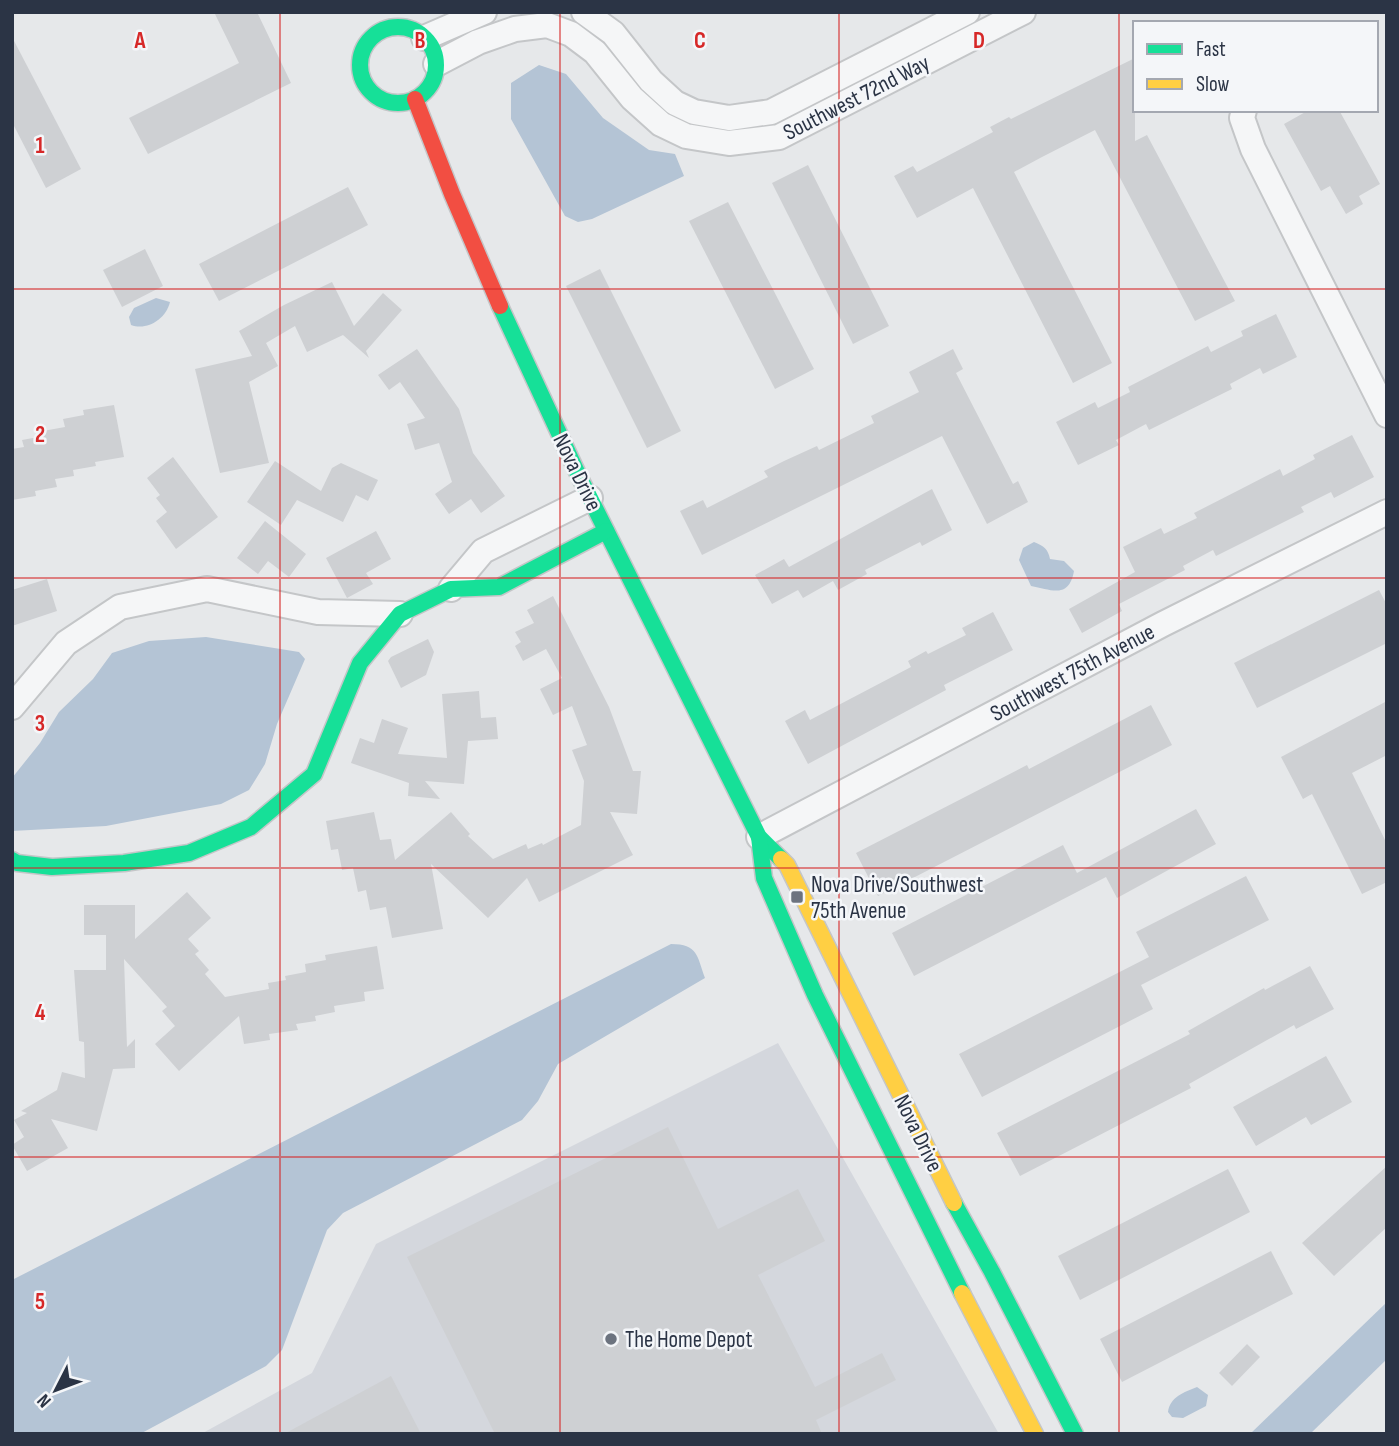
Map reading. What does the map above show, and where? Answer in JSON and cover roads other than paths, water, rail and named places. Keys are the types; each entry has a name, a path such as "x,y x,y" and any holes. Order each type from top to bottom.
{"street":[{"path":"374,12 383,30"},
{"path":"424,37 484,12"},
{"name":"Southwest 72nd Way","path":"584,12 613,33 651,81 675,103 694,112 729,118 771,113 967,12"},
{"name":"Southwest 72nd Way","path":"436,64 478,42 515,29 547,26 571,34 595,52 632,98 661,124 686,136 729,144 779,137 1023,12"},
{"path":"405,27 424,37 433,50 436,64 431,84 415,99 405,102 382,99 366,85 360,60 364,47 372,37 383,30 405,27"},
{"name":"Nova Drive","path":"415,99 491,290 606,531 759,837 787,865 962,1253 1001,1371 1035,1434"},
{"path":"1244,112 1242,118 1253,149 1387,415"},
{"path":"451,589 483,551 590,498"},
{"name":"Southwest 75th Avenue","path":"759,837 1163,624 1387,512"},
{"path":"12,860 52,867 124,863 189,853 251,827 314,774 360,663 400,614 451,589 499,587 606,531"},
{"path":"12,707 65,643 120,607 207,589 318,612 400,614"},
{"name":"Nova Drive","path":"759,837 764,878 815,995 962,1253 1074,1434"},
{"path":"1001,1371 1035,1394 1068,1434"}],"water":[{"path":"539,65 566,74 603,118 649,150 675,154 684,176 592,219 578,222 565,216 511,119 511,83"},
{"path":"156,298 170,302 164,314 149,325 131,325 129,317 134,308"},
{"path":"1034,542 1045,548 1050,559 1064,561 1074,571 1072,580 1064,589 1031,586 1019,560 1023,548"},
{"path":"206,637 299,652 305,659 277,724 265,764 249,790 221,804 106,826 12,831 12,778 40,743 59,712 93,679 112,653 149,641"},
{"path":"671,944 692,949 705,978 558,1064 538,1101 522,1120 343,1213 327,1230 282,1350 266,1366 140,1434 12,1434 12,1280"},
{"path":"1387,1302 1387,1359 1310,1434 1250,1434"},
{"path":"1197,1387 1208,1395 1206,1406 1183,1418 1172,1417 1168,1412 1172,1402"}],"place":[{"name":"Nova Drive/Southwest 75th Avenue","path":"797,897"},
{"name":"The Home Depot","path":"611,1339"}]}
